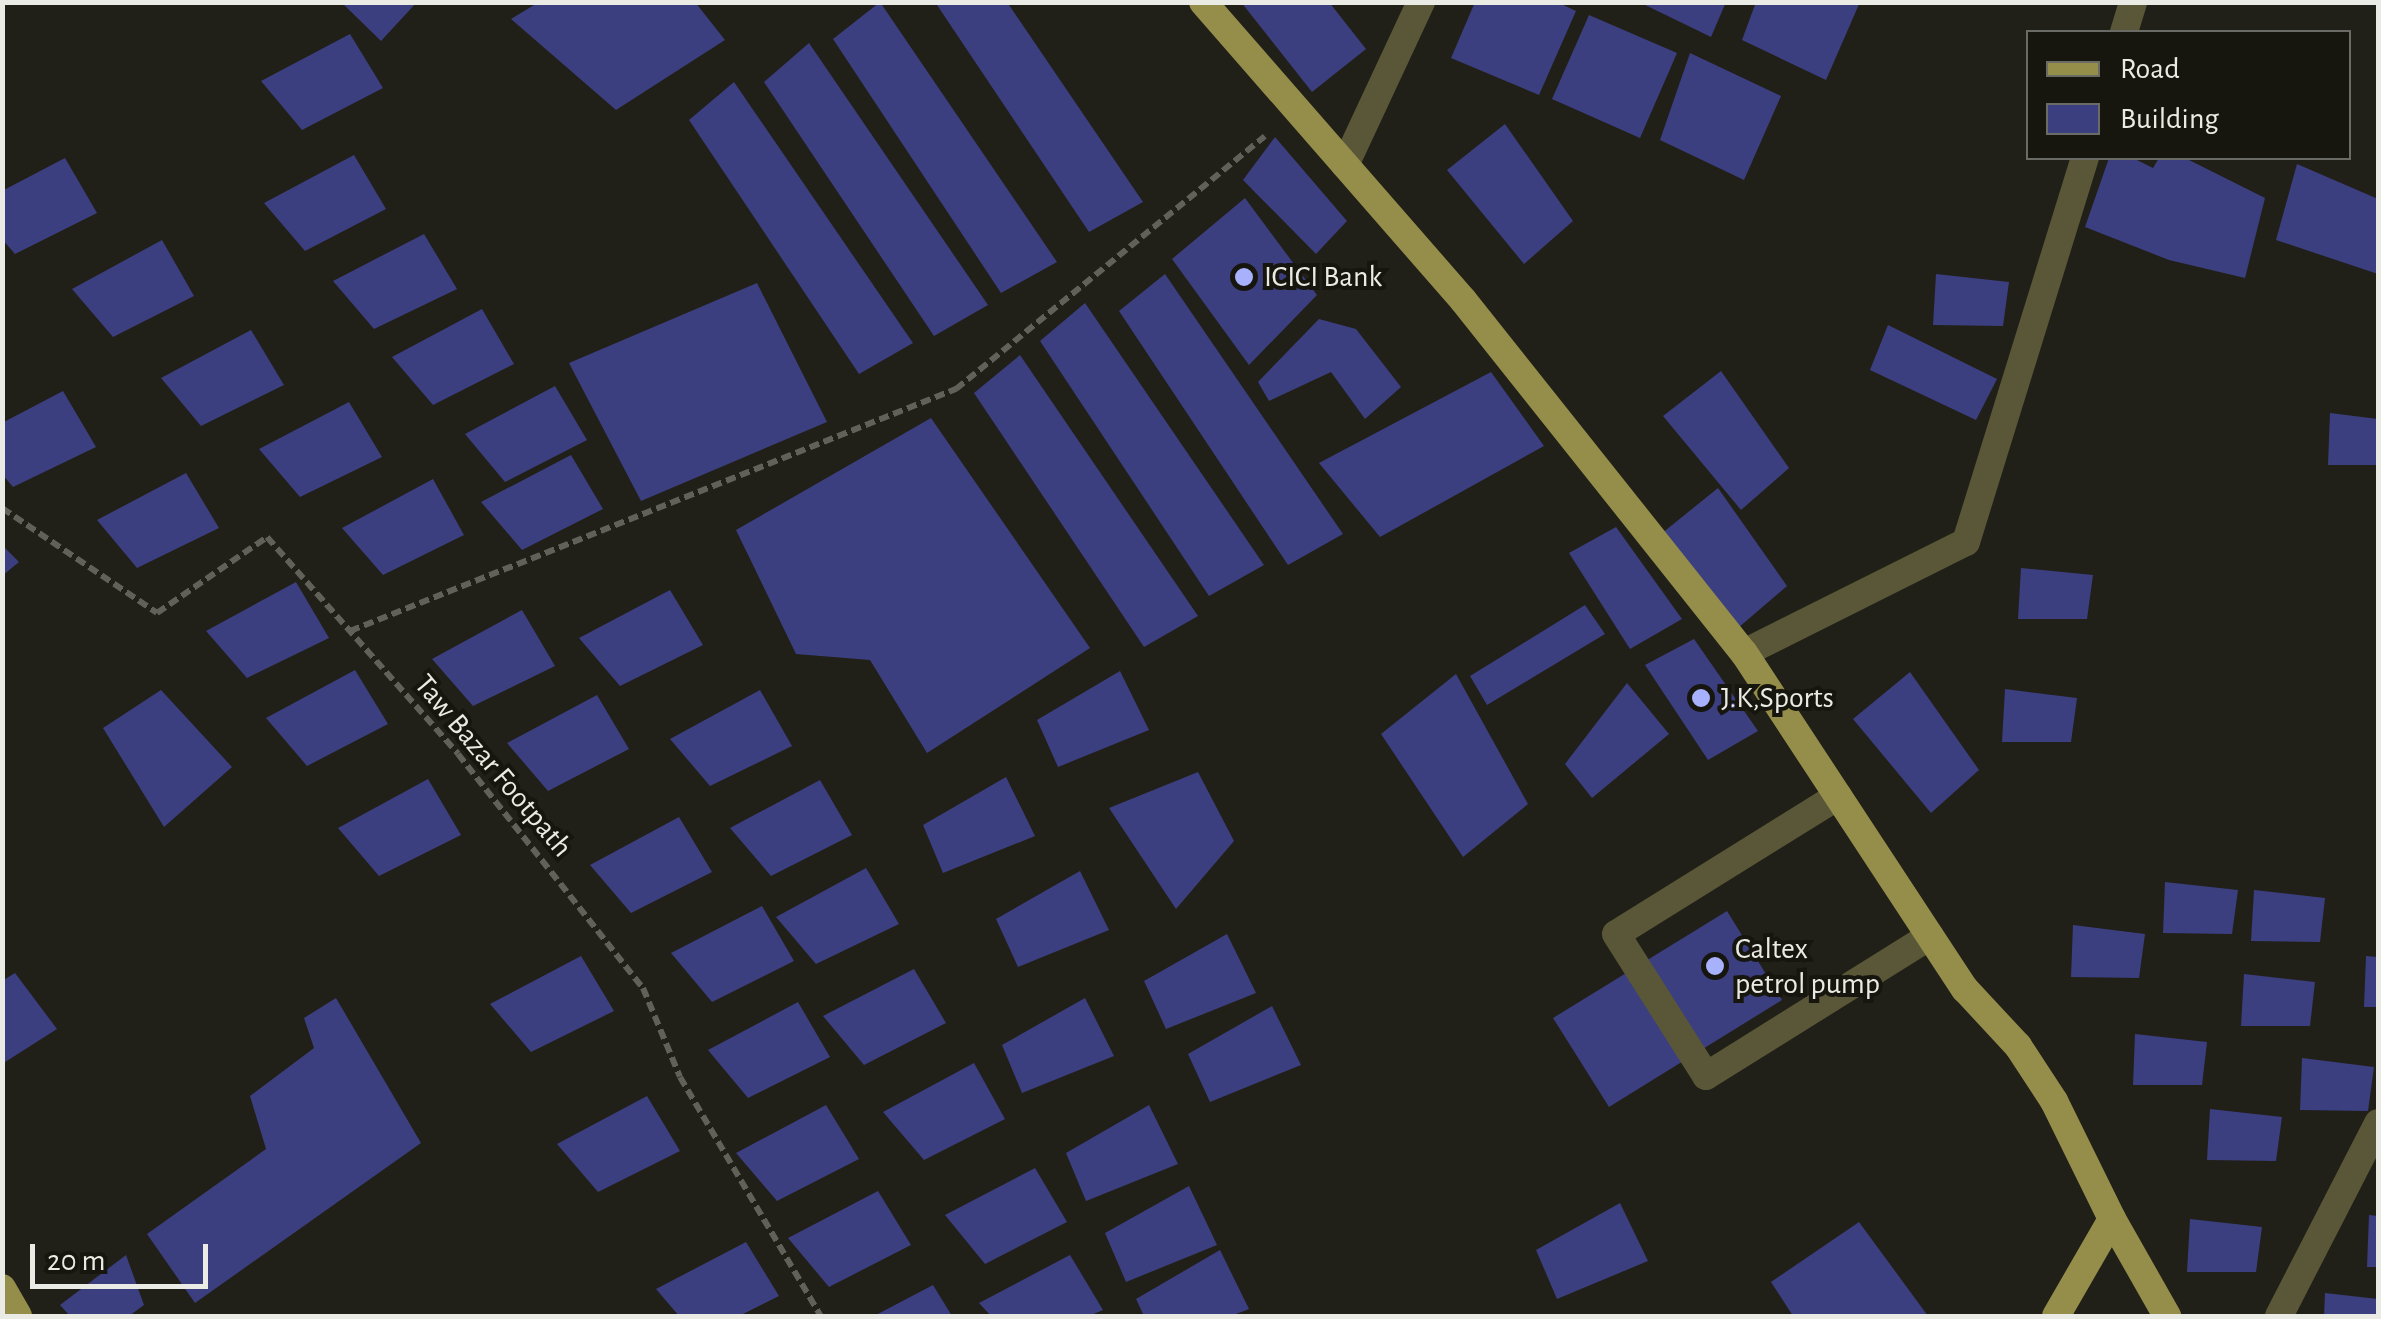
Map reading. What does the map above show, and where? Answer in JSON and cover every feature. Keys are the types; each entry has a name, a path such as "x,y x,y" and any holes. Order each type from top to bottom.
{"main road":[{"path":"1203,2 1463,300 1744,652 1930,936 2054,1101 2112,1219 2167,1316"},
{"path":"2056,1316 2112,1219"},
{"path":"2,1288 18,1316"}],"street":[{"path":"1345,165 1421,2"},
{"path":"2125,30 2133,2"},
{"path":"1744,652 1966,542 2084,160"},
{"path":"1838,796 1616,934 1706,1076 1930,936"},
{"path":"2279,1316 2378,1123"}],"path":[{"path":"350,631 956,389 1296,110"},
{"name":"Taw Bazar Footpath","path":"2,508 158,613 267,537 458,754 643,988 680,1077 821,1316"}],"building":[{"path":"341,2 417,2 381,41"},
{"path":"539,2 695,2 725,40 616,110 511,19"},
{"path":"880,2 1057,262 1001,293 833,39"},
{"path":"935,2 1007,2 1143,202 1089,232"},
{"path":"1241,2 1329,2 1366,49 1312,92"},
{"path":"1475,2 1557,2 1576,11 1539,95 1451,58"},
{"path":"1639,2 1726,2 1711,37"},
{"path":"1756,2 1860,2 1826,80 1742,40"},
{"path":"1589,15 1677,53 1640,138 1552,99"},
{"path":"350,34 383,88 302,130 261,81"},
{"path":"809,43 988,305 934,336 764,82"},
{"path":"1690,53 1781,96 1744,180 1660,140"},
{"path":"734,82 913,343 859,374 689,120"},
{"path":"1505,124 1573,221 1524,264 1447,170"},
{"path":"1275,137 1347,221 1316,254 1243,180"},
{"path":"354,155 386,209 305,251 264,203"},
{"path":"65,158 97,213 15,254 2,239 2,191"},
{"path":"2108,160 2137,160 2153,168 2158,160 2189,160 2265,198 2245,278 2169,260 2085,227"},
{"path":"2297,164 2378,199 2378,274 2276,240"},
{"name":"ICICI Bank","path":"1245,198 1317,295 1249,365 1172,259"},
{"path":"424,234 457,289 374,329 333,281"},
{"path":"162,240 194,296 113,337 72,289"},
{"path":"1165,274 1343,534 1288,565 1119,311"},
{"path":"1936,274 2009,282 2003,326 1933,325"},
{"path":"757,283 827,422 641,501 569,363"},
{"path":"1085,303 1264,565 1209,596 1040,341"},
{"path":"482,309 514,364 433,405 392,357"},
{"path":"1319,319 1356,329 1401,387 1365,419 1331,372 1269,401 1258,382"},
{"path":"1888,325 1997,379 1976,420 1870,370"},
{"path":"251,330 284,385 201,426 161,378"},
{"path":"1020,355 1198,616 1144,647 974,393"},
{"path":"1721,371 1789,468 1741,510 1663,416"},
{"path":"1491,372 1544,446 1380,537 1319,463"},
{"path":"555,386 587,440 505,482 465,434"},
{"path":"63,391 96,447 13,487 2,474 2,423"},
{"path":"349,402 382,457 300,497 259,449"},
{"path":"2330,413 2378,419 2378,465 2328,465"},
{"path":"931,418 1090,648 927,753 870,660 796,654 736,530"},
{"path":"571,455 603,509 522,550 481,502"},
{"path":"186,473 219,528 137,568 97,520"},
{"path":"433,479 464,535 383,575 342,528"},
{"path":"1718,488 1787,586 1738,628 1661,534"},
{"path":"1616,527 1682,619 1630,649 1569,553"},
{"path":"2,545 19,562 2,576"},
{"path":"2021,568 2093,575 2087,619 2018,619"},
{"path":"296,582 329,638 247,678 206,631"},
{"path":"670,590 703,645 620,686 579,638"},
{"path":"1585,605 1605,634 1487,705 1470,676"},
{"path":"522,610 555,666 473,706 432,659"},
{"name":"J.K,Sports","path":"1694,639 1758,731 1708,760 1645,665"},
{"path":"355,670 388,724 307,766 266,718"},
{"path":"1120,671 1149,730 1058,767 1037,720"},
{"path":"1910,672 1979,770 1931,813 1853,719"},
{"path":"1456,674 1528,804 1463,857 1381,734"},
{"path":"1627,683 1669,734 1592,798 1565,764"},
{"path":"2005,689 2077,698 2071,742 2002,742"},
{"path":"161,690 232,767 164,827 103,728"},
{"path":"760,690 792,746 710,786 670,739"},
{"path":"597,695 629,749 548,791 507,743"},
{"path":"1198,772 1234,841 1176,909 1109,808"},
{"path":"1006,777 1035,836 943,873 923,825"},
{"path":"428,779 461,835 379,876 338,828"},
{"path":"820,780 852,835 771,876 730,828"},
{"path":"679,817 712,872 631,913 590,865"},
{"path":"866,868 899,924 816,964 776,917"},
{"path":"1080,871 1109,930 1018,967 996,919"},
{"path":"2165,882 2238,890 2232,934 2163,933"},
{"path":"2254,890 2325,898 2320,942 2251,941"},
{"path":"762,906 794,961 712,1002 671,953"},
{"path":"1727,911 1782,1000 1609,1107 1553,1018"},
{"path":"2073,925 2145,934 2139,978 2071,977"},
{"path":"1227,934 1256,993 1166,1029 1144,981"},
{"path":"581,956 614,1011 531,1052 490,1004"},
{"path":"2366,956 2378,957 2378,1007 2364,1007"},
{"path":"914,969 946,1023 864,1065 823,1016"},
{"path":"15,973 57,1029 2,1064 2,981"},
{"path":"2244,974 2315,982 2310,1026 2241,1026"},
{"path":"336,998 421,1143 195,1303 147,1234 266,1149 250,1096 314,1048 304,1018"},
{"path":"1085,998 1114,1056 1022,1093 1002,1045"},
{"path":"798,1002 830,1057 748,1098 708,1050"},
{"path":"1272,1006 1301,1065 1210,1102 1188,1054"},
{"path":"2135,1034 2207,1042 2202,1085 2133,1085"},
{"path":"2302,1058 2374,1067 2368,1111 2300,1110"},
{"path":"974,1063 1005,1119 924,1160 883,1112"},
{"path":"647,1096 680,1151 598,1192 557,1144"},
{"path":"826,1105 859,1159 777,1201 736,1153"},
{"path":"1149,1105 1178,1164 1086,1201 1066,1153"},
{"path":"2210,1109 2282,1117 2276,1161 2207,1160"},
{"path":"1035,1168 1067,1222 985,1264 945,1215"},
{"path":"1189,1186 1217,1245 1126,1282 1105,1233"},
{"path":"878,1191 911,1245 829,1287 788,1238"},
{"path":"1620,1203 1648,1261 1557,1299 1536,1250"},
{"path":"2369,1215 2378,1216 2378,1267 2367,1267"},
{"path":"2190,1219 2262,1227 2256,1272 2187,1272"},
{"path":"1859,1222 1928,1316 1793,1316 1771,1282"},
{"path":"746,1242 779,1296 739,1316 679,1316 656,1289"},
{"path":"1220,1250 1249,1309 1231,1316 1144,1316 1136,1299"},
{"path":"126,1255 144,1305 129,1316 70,1316 60,1305"},
{"path":"1070,1255 1103,1310 1089,1316 991,1316 979,1303"},
{"path":"933,1285 952,1316 874,1316"},
{"path":"2325,1293 2378,1299 2378,1316 2324,1316"}],"place":[{"name":"ICICI Bank","path":"1244,277"},
{"name":"J.K,Sports","path":"1701,698"},
{"name":"Caltex petrol pump","path":"1715,966"}]}
